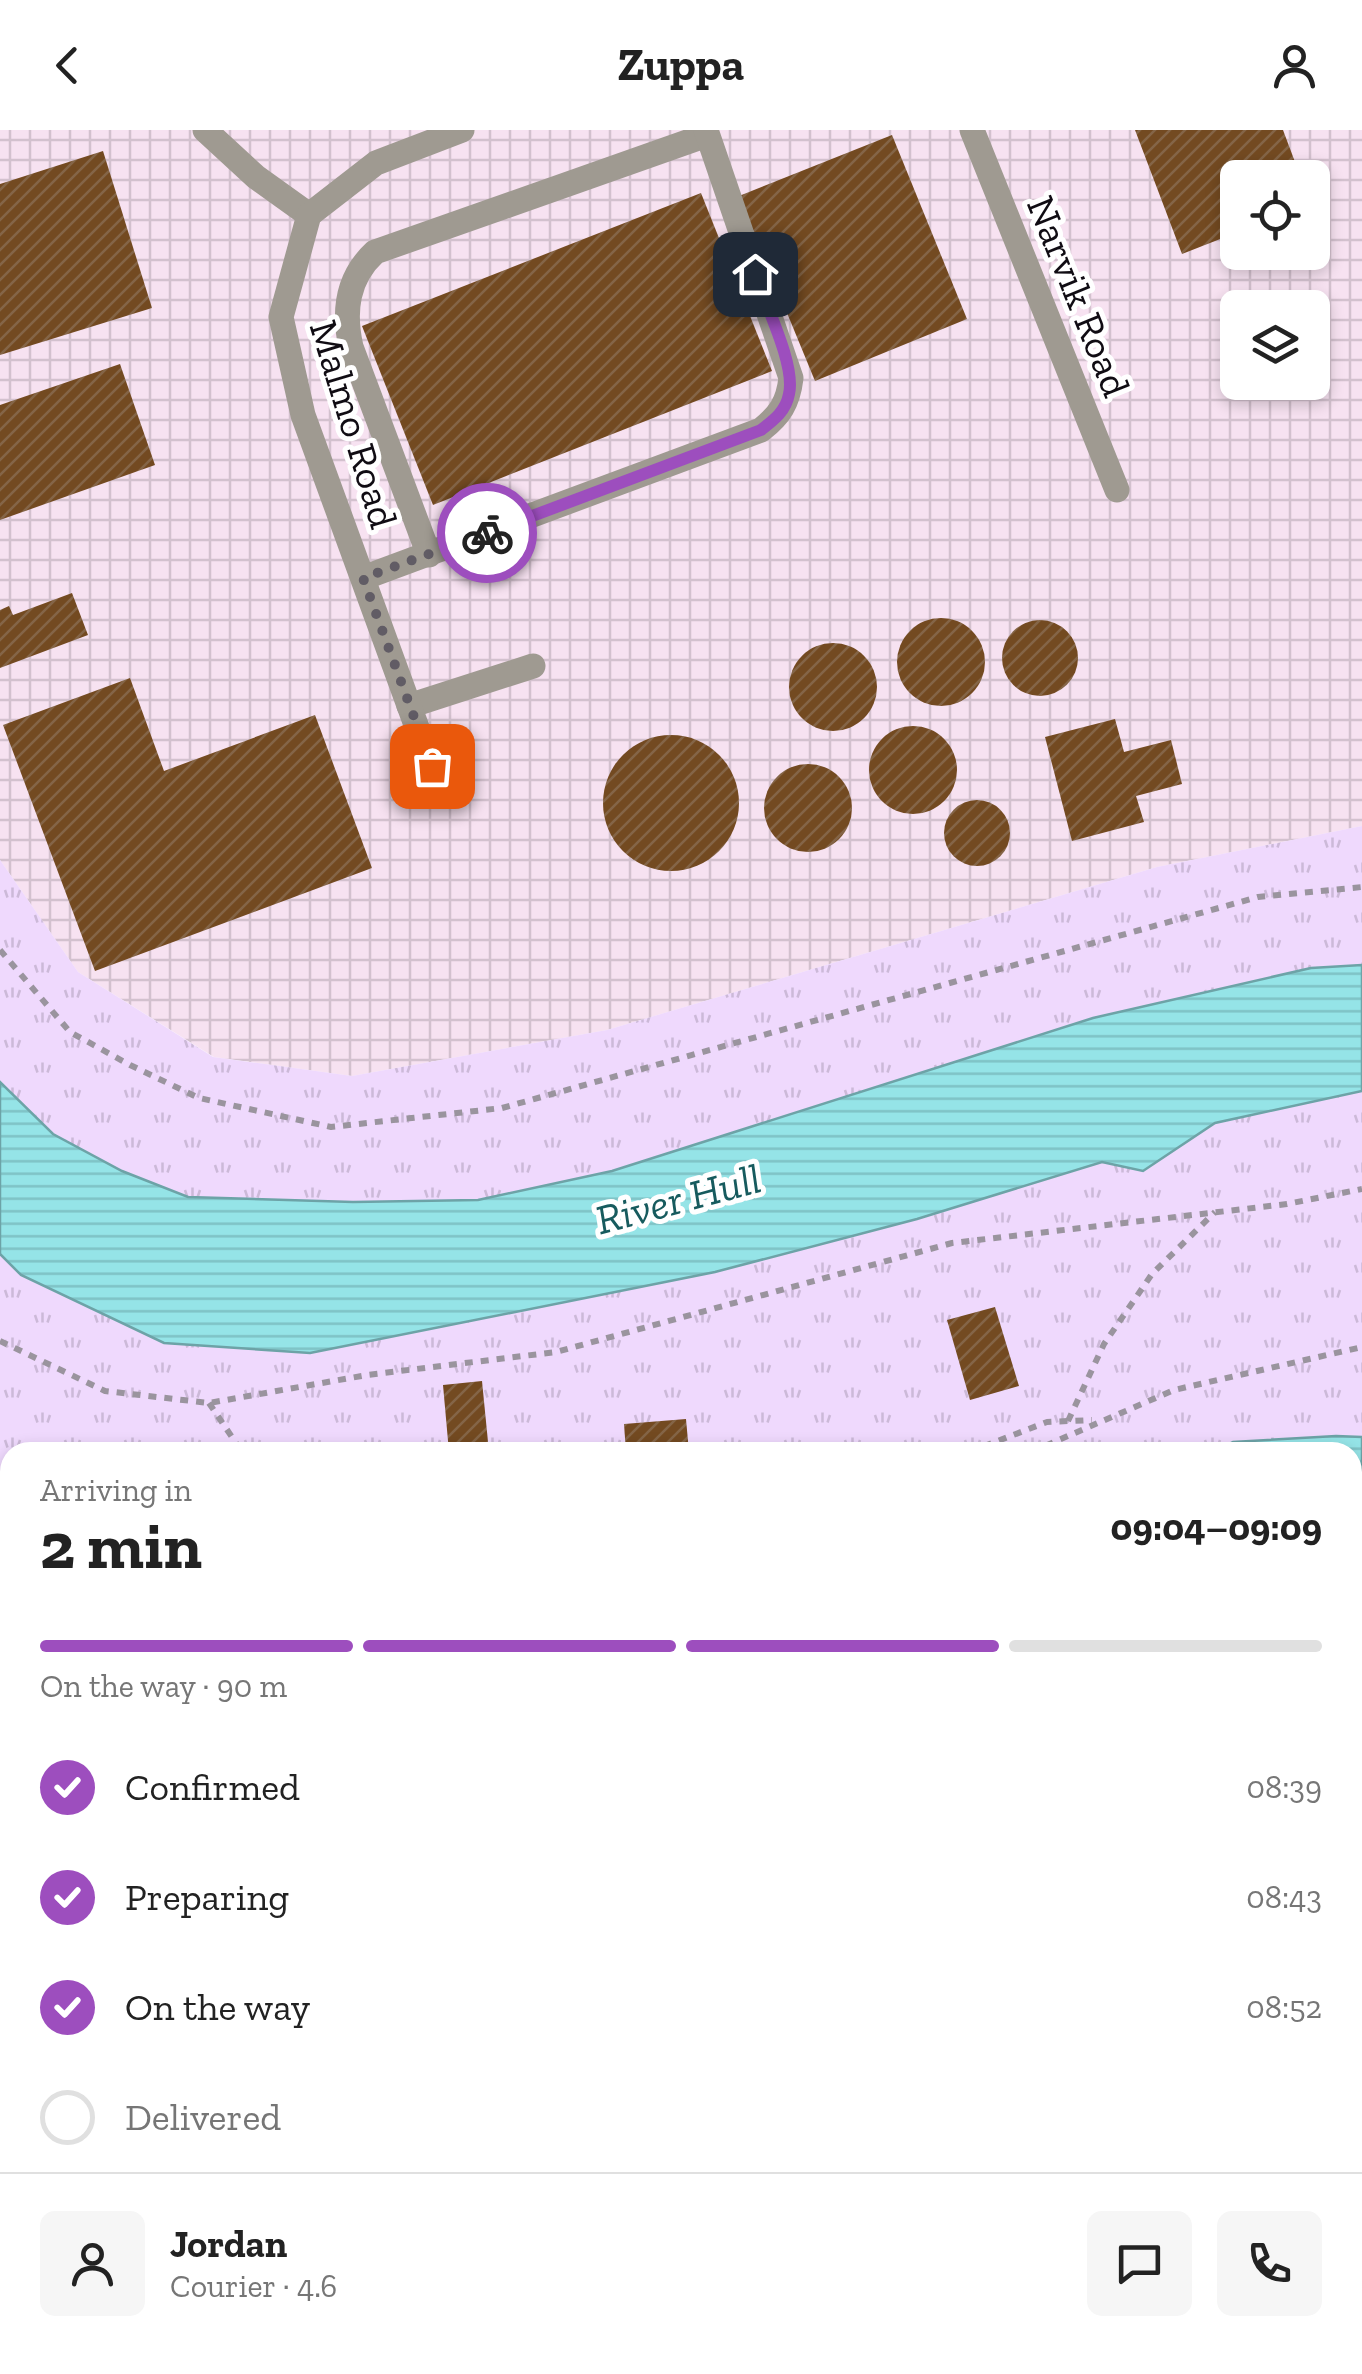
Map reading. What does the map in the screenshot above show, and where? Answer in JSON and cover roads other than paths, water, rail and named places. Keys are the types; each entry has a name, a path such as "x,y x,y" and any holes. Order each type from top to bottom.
{"street":[{"path":"205,130 256,176 308,215 376,164 462,130"},
{"name":"Narvik Road","path":"972,130 1117,490"},
{"path":"363,578 428,555 761,430 780,415 789,398 791,378 706,133 375,252 361,266 348,303 350,347 428,555"},
{"name":"Malmo Road","path":"308,215 281,317 303,415 442,796"},
{"path":"409,706 532,666"}],"water":[{"name":"River Hull","path":"1362,965 1362,1091 1215,1123 1143,1171 1102,1162 917,1219 715,1272 310,1353 164,1343 21,1275 0,1254 0,1082 53,1134 122,1171 188,1197 353,1202 478,1200 612,1171 1093,1018 1311,968"},
{"path":"1336,1436 1362,1437 1362,1442 1233,1442"}]}
